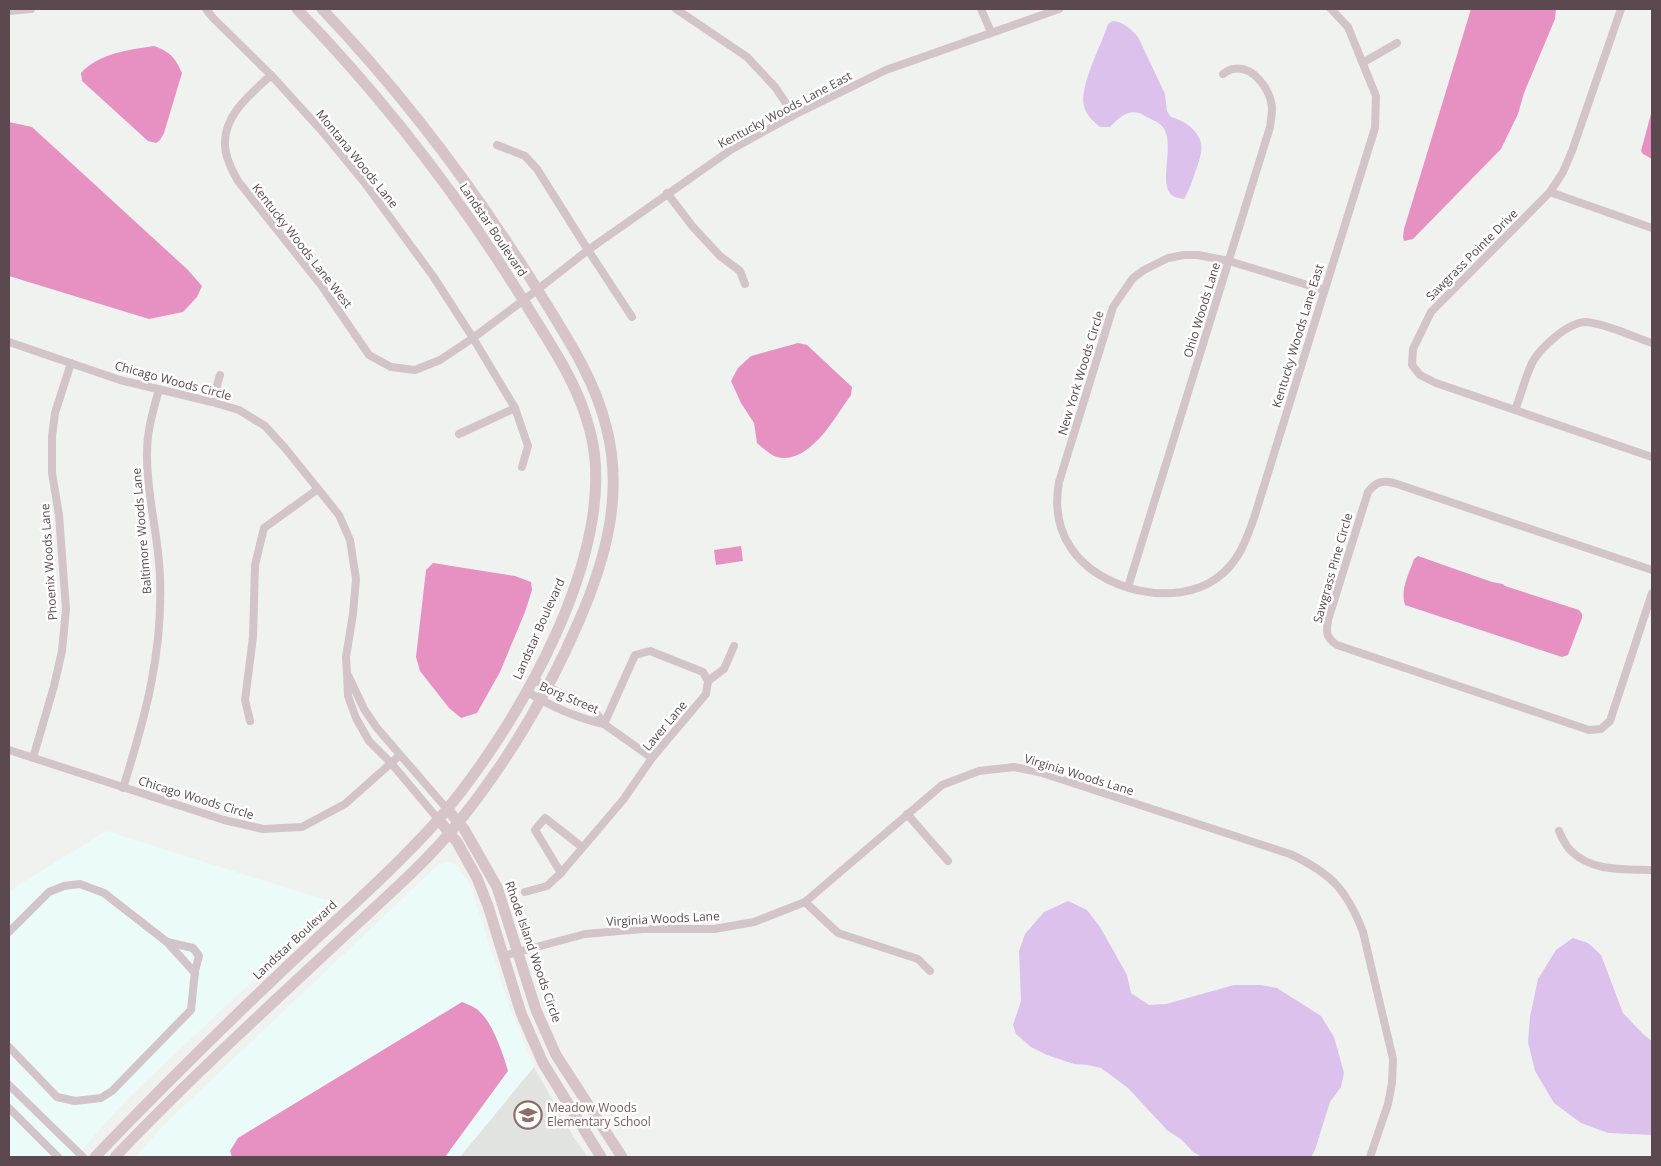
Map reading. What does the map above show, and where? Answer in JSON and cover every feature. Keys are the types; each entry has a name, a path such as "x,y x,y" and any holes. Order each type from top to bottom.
{"street":[{"path":"9,11 31,9"},
{"name":"Montana Woods Lane","path":"206,9 271,74 364,182 432,276 473,338 515,408 528,446 522,467"},
{"name":"Landstar Boulevard","path":"95,1157 160,1089 404,856 446,809 487,755 533,679 569,602 583,561 593,522 596,476 591,432 575,385 524,300 440,177 400,125 332,45 297,9"},
{"name":"Landstar Boulevard","path":"115,1157 160,1109 412,872 458,823 500,766 541,701 584,609 600,566 610,530 614,477 607,427 591,382 578,355 502,234 454,166 412,110 322,9"},
{"path":"676,9 748,57 775,87 794,115"},
{"path":"981,9 992,32"},
{"name":"Kentucky Woods Lane East","path":"524,300 588,250 667,193 732,149 794,115 886,70 1059,9"},
{"name":"Kentucky Woods Lane East","path":"1128,587 1148,593 1165,594 1200,588 1217,578 1237,558 1244,546 1254,518 1375,128 1376,96 1364,62 1348,27 1331,9"},
{"name":"Sawgrass Pointe Drive","path":"1621,9 1572,151 1562,172 1550,192 1431,312 1413,349 1412,365 1420,375 1436,383 1652,457"},
{"path":"1364,62 1397,43"},
{"name":"Ohio Woods Lane","path":"1128,587 1270,127 1272,106 1265,87 1251,73 1242,69 1233,69 1223,74"},
{"name":"Kentucky Woods Lane West","path":"271,74 231,117 225,143 229,162 238,181 321,285 369,355 391,367 415,370 440,360 524,300"},
{"path":"497,144 525,156 538,168 632,317"},
{"path":"1550,192 1652,228"},
{"path":"667,193 693,227 720,256 740,271 745,284"},
{"name":"New York Woods Circle","path":"1128,587 1104,577 1079,559 1066,539 1057,513 1057,493 1062,472 1113,307 1125,288 1133,278 1149,266 1168,258 1198,255 1228,261 1324,290"},
{"path":"1516,410 1533,361 1564,329 1588,322 1652,343"},
{"name":"Chicago Woods Circle","path":"9,342 120,380 239,410 265,426 285,448 339,515 350,540 356,579 346,657 348,696 356,718 369,741 391,763 438,819"},
{"name":"Phoenix Woods Lane","path":"32,758 54,686 62,651 66,609 59,516 52,473 52,438 55,413 70,363"},
{"path":"212,402 220,375"},
{"name":"Baltimore Woods Lane","path":"124,788 144,721 159,629 160,577 146,455 149,426 159,389"},
{"path":"459,434 515,408"},
{"name":"Sawgrass Pine Circle","path":"1652,570 1394,483 1382,481 1377,482 1368,492 1328,620 1326,632 1329,639 1337,645 1589,730 1601,729 1610,722 1652,593"},
{"path":"250,721 245,700 253,638 255,564 264,528 318,488"},
{"path":"604,724 634,655 650,651 703,672 708,681 724,669 734,646"},
{"name":"Chicago Woods Circle","path":"347,673 372,722 446,809"},
{"name":"Borg Street","path":"533,679 595,711 604,724 652,758"},
{"name":"Laver Lane","path":"524,892 548,886 561,873 624,800 652,758 706,694 708,681"},
{"name":"Borg Street","path":"526,692 541,701 604,724"},
{"name":"Chicago Woods Circle","path":"9,750 224,820 263,829 302,827 345,804 399,756"},
{"name":"Virginia Woods Lane","path":"503,956 585,934 643,929 714,929 754,922 805,902 942,785 979,771 1014,767 1040,772 1290,854 1314,865 1345,893 1357,915 1363,932 1392,1059 1392,1083 1388,1104 1370,1157"},
{"name":"Rhode Island Woods Circle","path":"446,809 464,829 497,887 536,1010 556,1055 622,1157"},
{"path":"907,814 948,861"},
{"path":"561,873 535,830 546,818 582,847"},
{"path":"438,819 450,832 477,878 488,906 521,1012 543,1063 601,1157"},
{"path":"1558,832 1570,851 1587,862 1608,868 1652,870"},
{"path":"9,932 49,892 64,886 80,884 104,893 167,942 195,973"},
{"path":"805,902 838,933 918,958 930,971"},
{"path":"9,1047 57,1097 75,1101 101,1098 112,1090 190,1010 199,956 193,948 167,942"},
{"path":"9,1085 83,1157"},
{"path":"9,1108 58,1157"},
{"path":"24,1123 36,1111"}],"shaded area":[{"path":"1471,9 1556,9 1555,19 1524,93 1518,114 1501,149 1413,239 1404,241 1404,229"},
{"path":"1113,21 1127,26 1138,37 1165,94 1167,111 1171,117 1189,125 1200,140 1202,146 1200,158 1192,183 1184,199 1173,196 1169,193 1167,187 1168,147 1162,126 1152,119 1135,112 1122,116 1110,127 1100,127 1086,112 1083,98 1088,77 1108,24"},
{"path":"154,46 171,56 182,73 164,133 156,143 148,141 82,81 81,73 88,66 105,57"},
{"path":"1652,110 1652,159 1641,151"},
{"path":"9,122 32,127 188,270 202,286 197,297 183,312 149,319 9,276"},
{"path":"798,343 807,345 852,387 851,395 829,427 810,447 800,454 789,458 777,457 757,443 754,423 741,403 731,381 738,368 751,356"},
{"path":"741,546 743,561 716,565 714,550"},
{"path":"1418,556 1579,610 1582,618 1568,655 1562,657 1405,605 1404,593 1406,582 1414,559"},
{"path":"433,563 515,576 531,582 532,590 525,612 500,672 477,713 461,718 449,708 420,671 416,657 426,570"},
{"path":"106,831 335,903 127,1099 77,1157 9,1157 9,891"},
{"path":"446,862 456,865 470,885 508,1003 534,1067 460,1157 135,1157 164,1125 209,1082 439,864"},
{"path":"1068,901 1087,910 1100,927 1127,975 1131,993 1149,1005 1166,1004 1234,985 1261,985 1277,988 1321,1016 1334,1037 1344,1073 1341,1087 1330,1102 1311,1157 1202,1157 1193,1152 1182,1140 1167,1130 1128,1088 1101,1068 1074,1064 1047,1055 1031,1047 1016,1034 1013,1025 1021,1001 1019,951 1025,934 1044,912"},
{"path":"1573,938 1588,943 1601,955 1623,1013 1652,1041 1652,1135 1608,1133 1581,1123 1554,1103 1535,1071 1528,1042 1530,1017 1538,979 1556,950"},
{"path":"462,1002 477,1010 489,1023 497,1039 508,1071 445,1157 232,1157 230,1151 238,1138"},
{"name":"Meadow Woods Elementary School","path":"534,1067 574,1138 588,1157 460,1157"}],"place":[{"name":"Meadow Woods Elementary School","path":"528,1115"}]}
